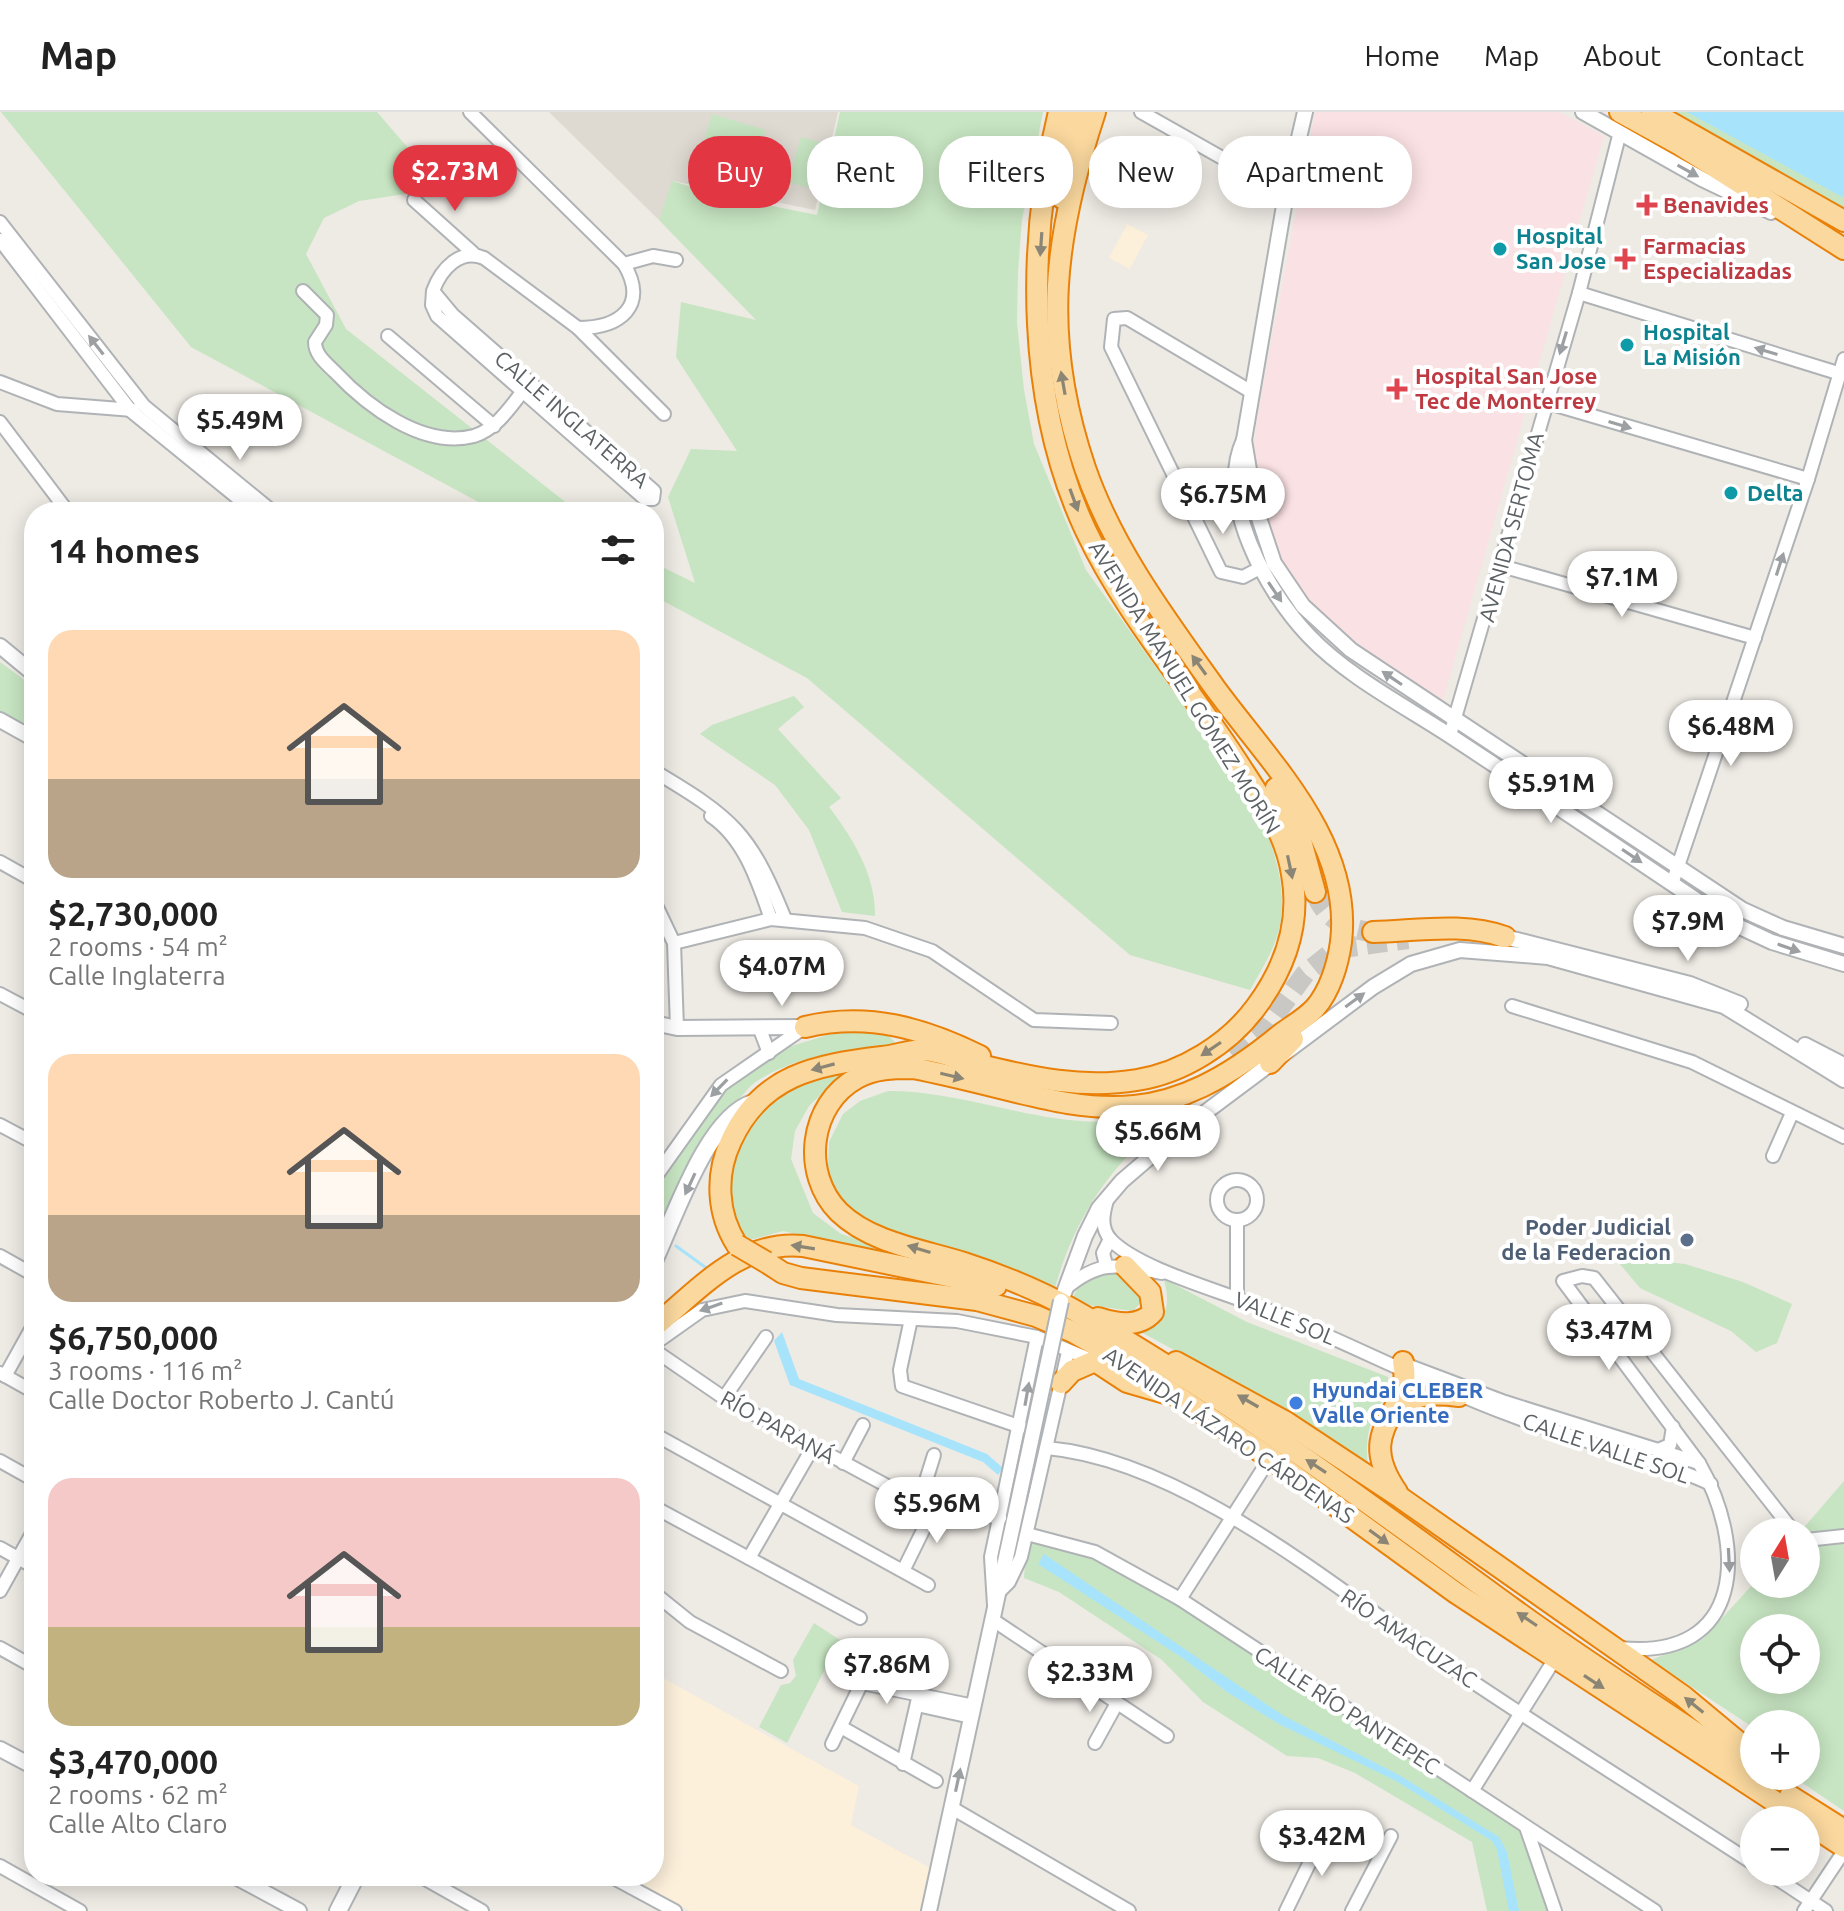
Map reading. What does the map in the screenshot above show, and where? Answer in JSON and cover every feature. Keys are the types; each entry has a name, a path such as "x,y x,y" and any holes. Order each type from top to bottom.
{"highway":[{"name":"AVENIDA MANUEL GÓMEZ MORÍN","path":"753,1103 780,1082 809,1071 923,1050 1056,1082 1138,1080 1184,1065 1209,1051 1254,1011 1288,951 1294,914 1293,876 1278,830 1235,758 1112,577 1086,531 1065,472 1044,376 1038,291 1045,195 1059,112"},
{"path":"1061,238 1062,172 1075,112"},
{"name":"AVENIDA MANUEL GÓMEZ MORÍN","path":"1065,1299 875,1235 848,1220 829,1200 815,1158 819,1120 835,1095 854,1078 891,1067 936,1073 1079,1107 1142,1106 1175,1099 1225,1076 1316,1007 1331,979 1343,924 1337,878 1313,818 1133,570 1108,525 1073,431 1055,326 1056,275 1061,238 1095,112"},
{"path":"1652,112 1844,221"},
{"path":"1620,122 1680,145 1844,221"},
{"path":"1680,145 1844,249"},
{"path":"1229,706 1243,737 1296,822 1315,892"},
{"path":"1373,932 1455,929 1488,931 1505,937"},
{"path":"1420,938 1505,937"},
{"path":"1270,1063 1308,1024 1316,1007"},
{"path":"805,1027 853,1018 910,1029 956,1044 1016,1074"},
{"path":"1056,1082 1113,1098 1136,1096 1177,1085 1233,1056"},
{"name":"AVENIDA LÁZARO CÁRDENAS","path":"753,1103 733,1136 722,1167 721,1203 727,1227 737,1245 783,1273 801,1278 977,1300 1036,1316 1073,1332 1176,1395 1270,1458 1456,1593 1781,1806"},
{"path":"664,1319 722,1270 778,1244 803,1246 1065,1299 1113,1323 1147,1319 1153,1312 1150,1292 1115,1266"},
{"name":"AVENIDA LÁZARO CÁRDENAS","path":"1065,1299 1367,1500 1515,1610 1740,1762"},
{"path":"1137,1349 1181,1364 1234,1392 1401,1498 1683,1696 1740,1743"},
{"path":"1061,1383 1072,1371 1095,1361 1136,1386 1176,1395"},
{"path":"1400,1366 1400,1395 1387,1416 1378,1447 1386,1476 1401,1498"},
{"path":"1387,1416 1415,1397 1429,1393 1459,1396"},
{"name":"AVENIDA LÁZARO CÁRDENAS","path":"1783,1790 1844,1830"},
{"name":"AVENIDA LÁZARO CÁRDENAS","path":"1820,1832 1844,1849"}],"main road":[{"name":"AVENIDA MANUEL GÓMEZ MORÍN","path":"664,1240 715,1135 737,1109 753,1103"},
{"path":"338,1911 351,1886"}],"street":[{"path":"470,112 624,264 635,281 633,303 612,324 578,328"},
{"path":"1141,112 1218,156"},
{"path":"1299,136 1305,112"},
{"path":"1583,112 1620,122 1729,193 1819,233"},
{"name":"AVENIDA SERTOMA","path":"1453,729 1545,402 1579,293 1620,122"},
{"path":"414,200 473,253 578,328 664,414"},
{"path":"1283,208 1244,440 1263,537 1288,585 1321,625 1351,650 1453,729 1672,884 1729,922 1772,942 1844,964"},
{"path":"0,222 144,406 261,502"},
{"path":"0,240 131,411 243,502"},
{"path":"433,291 438,278 458,258 473,253"},
{"path":"624,264 653,256 676,260"},
{"path":"303,291 327,315 326,325 315,342 319,355 383,414 423,431 448,436 478,435 494,426 523,391"},
{"name":"CALLE INGLATERRA","path":"433,291 453,315 654,491 655,497 646,500 437,316 432,305 433,291"},
{"path":"1579,293 1841,374"},
{"path":"1250,391 1127,318 1114,319 1111,347 1221,572 1243,577 1260,568"},
{"path":"388,336 494,426"},
{"path":"1672,884 1680,868 1808,479 1844,359"},
{"path":"0,382 57,404 131,411 144,406"},
{"path":"1545,402 1808,479"},
{"path":"0,422 60,502"},
{"path":"1244,440 1235,458 1236,482 1249,542 1260,568 1310,637 1341,662 1680,868 1743,910 1783,928 1844,946"},
{"path":"1498,565 1755,638"},
{"path":"0,646 24,666"},
{"path":"0,720 24,733"},
{"path":"664,777 726,817 743,834 778,919"},
{"path":"664,786 718,821 735,839 778,919"},
{"path":"0,862 24,875"},
{"path":"674,943 778,919 865,928 912,942 964,969 1034,1020 1111,1023"},
{"path":"664,922 674,943 677,1028"},
{"path":"1505,937 1720,993 1844,1065"},
{"path":"929,1911 1065,1299 1085,1236 1108,1197 1142,1161 1373,987 1411,964 1460,950 1548,957 1690,994 1745,1016 1844,1080"},
{"path":"0,994 24,1007"},
{"path":"1512,1006 1692,1062 1844,1137"},
{"path":"664,1025 677,1028 805,1027"},
{"path":"759,1027 769,1053"},
{"path":"664,1165 721,1085 805,1027"},
{"path":"1773,1156 1792,1113"},
{"path":"0,1125 24,1138"},
{"path":"1108,1197 1103,1222 1110,1239 1103,1253 1115,1266"},
{"path":"1237,1220 1237,1298"},
{"name":"VALLE SOL","path":"1110,1239 1177,1275 1400,1366"},
{"path":"0,1256 24,1269"},
{"path":"1065,1299 1089,1270 1115,1266"},
{"name":"VALLE SOL","path":"1115,1266 1177,1275"},
{"path":"1614,1647 1653,1650 1682,1641 1700,1630 1716,1611 1731,1568 1728,1541 1711,1484 1699,1463 1563,1281 1576,1277 1594,1278 1783,1518"},
{"path":"664,1339 702,1310 745,1301 837,1315 957,1321 1037,1337 1095,1361"},
{"path":"911,1319 900,1370 902,1386 1021,1427"},
{"path":"724,1398 766,1337"},
{"path":"994,1614 991,1557 1021,1427 1037,1337"},
{"path":"24,1340 3,1375 24,1387"},
{"path":"999,1592 1017,1567 1027,1534 1068,1352"},
{"name":"RÍO PARANÁ","path":"664,1354 724,1398 919,1503 1000,1518"},
{"name":"CALLE VALLE SOL","path":"1400,1366 1658,1450 1670,1445 1673,1427"},
{"name":"CALLE VALLE SOL","path":"1400,1366 1459,1396 1535,1425 1681,1471 1711,1484"},
{"path":"843,1463 863,1425"},
{"path":"664,1440 904,1569 928,1585"},
{"path":"749,1558 813,1447"},
{"name":"RÍO AMACUZAC","path":"1047,1448 1145,1475 1230,1515 1521,1712 1740,1855"},
{"path":"1658,1450 1699,1463"},
{"path":"919,1503 934,1455"},
{"path":"1180,1599 1230,1515 1270,1458"},
{"path":"0,1461 24,1474"},
{"path":"904,1569 935,1506"},
{"path":"664,1512 860,1618"},
{"name":"CALLE RÍO PANTEPEC","path":"1027,1534 1095,1552 1180,1599 1655,1911"},
{"path":"1820,1539 1844,1536"},
{"path":"0,1548 24,1561"},
{"path":"0,1591 24,1548"},
{"path":"664,1601 690,1622 781,1671"},
{"path":"994,1614 1167,1736"},
{"path":"0,1648 24,1661"},
{"path":"1472,1791 1556,1657"},
{"path":"832,1744 865,1678 918,1700 973,1711"},
{"path":"903,1764 918,1700"},
{"path":"1095,1743 1117,1703"},
{"path":"841,1727 936,1781"},
{"path":"0,1749 24,1762"},
{"path":"952,1808 1129,1911"},
{"path":"1526,1827 1555,1911"},
{"path":"1286,1911 1326,1829"},
{"path":"1352,1911 1391,1836"},
{"path":"1807,1906 1844,1849"},
{"path":"0,1866 24,1880"},
{"path":"36,1886 80,1911"},
{"path":"253,1886 299,1911"},
{"path":"438,1886 482,1911"},
{"path":"629,1886 675,1911"},
{"path":"1783,1886 1807,1906 1826,1911"}],"shaded area":[{"path":"549,112 838,112 832,136 807,136 807,208 815,210 791,205 791,136 688,136 688,184 673,181 659,220"},
{"name":"Hospital San Jose Tec de Monterrey","path":"1315,112 1559,112 1604,136 1441,707 1343,642 1301,599 1271,545 1252,465 1258,413 1297,208 1412,208 1412,136 1310,136"},
{"path":"1127,224 1148,235 1130,269 1109,258"},
{"path":"664,1679 859,1786 851,1825 932,1869 922,1911 690,1911 644,1886 664,1886"}],"green space":[{"path":"1,112 377,112 415,156 405,194 359,201 324,218 306,254 346,329 565,502 478,502 191,347"},
{"path":"840,112 1043,112 1038,136 939,136 939,208 1024,208 1017,323 1034,444 1086,570 1254,804 1274,852 1281,888 1280,923 1271,952 1250,990 1130,955 807,678 664,601 664,568 695,583 668,497 691,449 737,451 676,357 681,302 756,320 659,220 672,181 688,186 688,208 782,208 817,215 819,208 923,208 923,136 835,136"},
{"path":"1666,112 1844,112 1844,209 1827,200"},
{"path":"712,114 766,130 764,136 705,136"},
{"path":"801,137 807,139 807,187 791,183"},
{"path":"0,662 24,680 24,726 0,713"},
{"path":"794,696 804,707 778,729 841,798 829,807 846,831 867,872 872,886 875,916 842,912 809,830 775,785 700,734 712,725"},
{"path":"876,1032 885,1034 898,1047 862,1049 807,1059 757,1081 729,1113 700,1164 664,1240 664,1163 709,1098 769,1053 834,1033"},
{"path":"848,1068 809,1106 795,1131 791,1159 813,1213 841,1234 969,1274 783,1231 750,1240 735,1225 726,1197 728,1152 772,1092"},
{"path":"888,1091 956,1098 1057,1119 1091,1122 1125,1120 1158,1112 1168,1118 1127,1157 1094,1199 1070,1246 1052,1299 863,1231 833,1194 828,1166 829,1142 843,1114 860,1101"},
{"path":"1613,1256 1685,1264 1743,1282 1792,1304 1777,1343 1756,1352 1731,1331 1640,1288"},
{"path":"1120,1270 1144,1299 1133,1311 1072,1303 1083,1282 1096,1275"},
{"path":"1164,1279 1247,1322 1388,1377 1390,1391 1374,1416 1368,1435 1368,1465 1224,1377 1128,1325 1150,1321 1166,1309"},
{"path":"1844,1481 1844,1811 1813,1790 1820,1790 1820,1710 1740,1710 1740,1719 1651,1660 1703,1639 1740,1598 1820,1598 1820,1518 1812,1518"},
{"path":"1027,1534 1110,1559 1526,1827 1555,1911 1487,1911 1472,1842 1355,1773 1318,1758 1287,1756 1203,1702 1162,1660 1059,1592 1024,1578"},
{"path":"814,1623 840,1640 787,1743 759,1727 781,1685 790,1683 796,1676 793,1660"}],"water":[{"path":"1687,112 1844,112 1844,198"},
{"path":"782,1332 799,1379 987,1454 1003,1468 998,1475 983,1462 790,1385 774,1341"},
{"path":"1044,1554 1284,1716 1399,1775 1499,1837 1507,1852 1519,1911 1509,1911 1497,1850 1492,1841 1396,1781 1279,1724 1227,1692 1184,1659 1038,1564"}],"waterway":[{"path":"676,1246 709,1270"}],"tunnel":[{"path":"1315,892 1324,909 1337,921 1354,929 1373,932"},
{"path":"1233,1056 1267,1026 1305,974 1331,953 1350,947 1408,939"}],"place":[{"name":"Benavides","path":"1647,205"},
{"name":"Hospital San Jose","path":"1500,249"},
{"name":"Farmacias Especializadas","path":"1625,259"},
{"name":"Hospital La Misión","path":"1627,345"},
{"name":"Hospital San Jose Tec de Monterrey","path":"1397,389"},
{"name":"Delta","path":"1731,493"},
{"name":"Poder Judicial de la Federacion","path":"1687,1240"},
{"name":"Hyundai CLEBER Valle Oriente","path":"1296,1403"}]}
